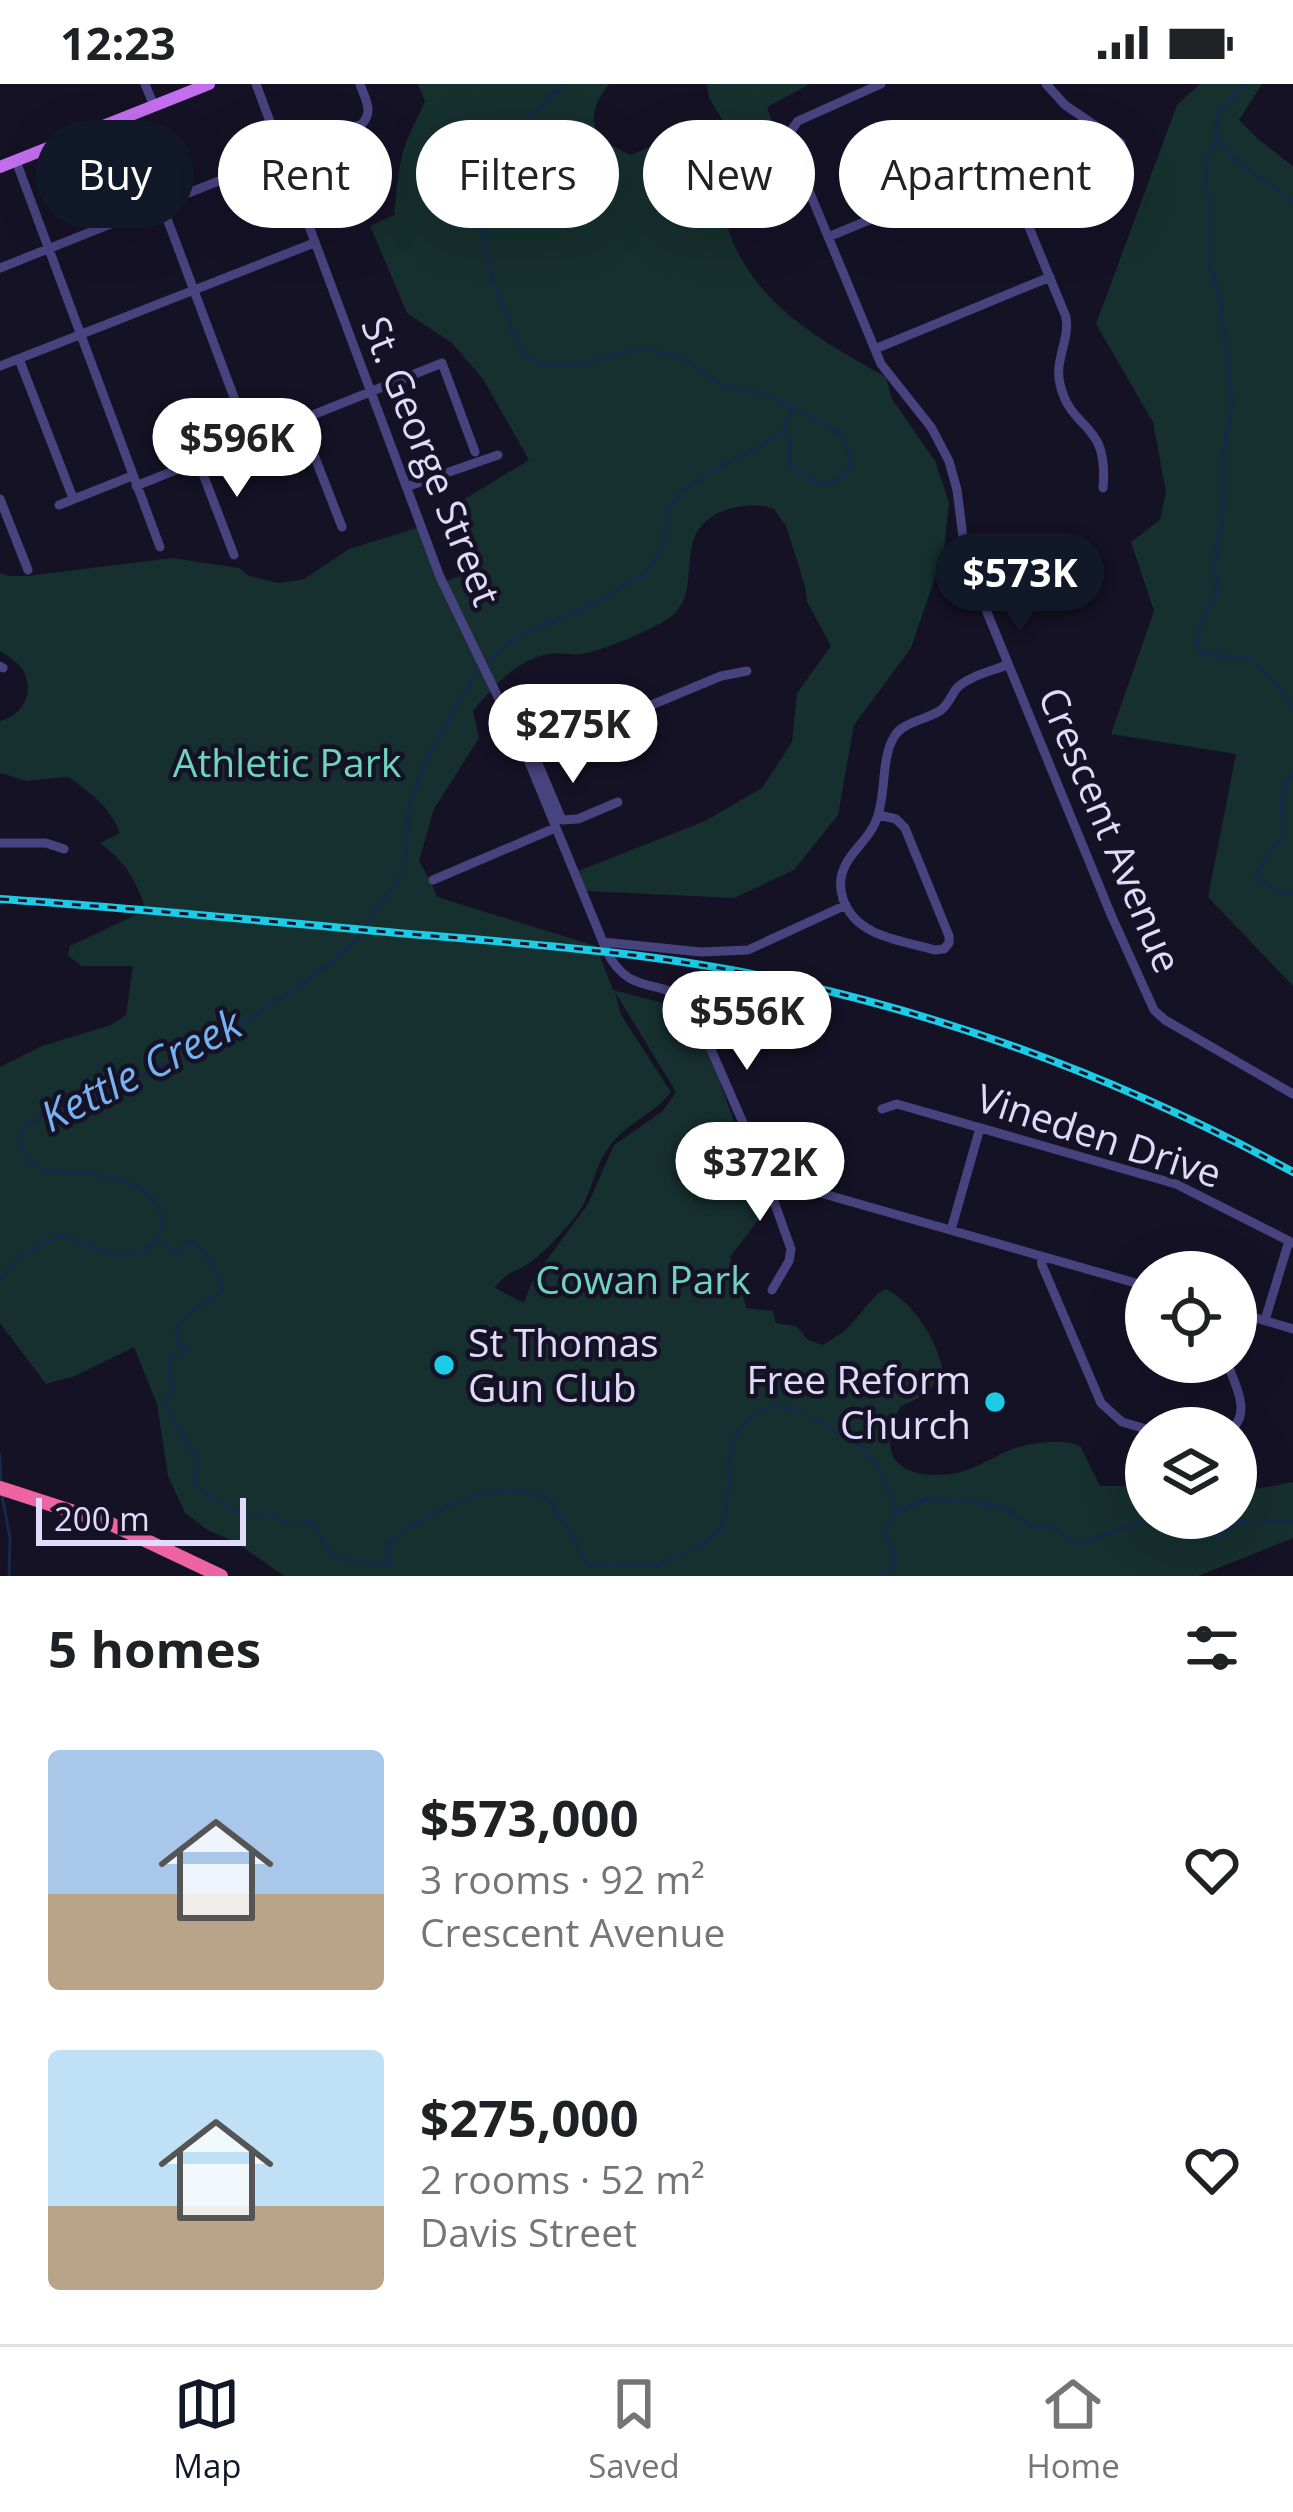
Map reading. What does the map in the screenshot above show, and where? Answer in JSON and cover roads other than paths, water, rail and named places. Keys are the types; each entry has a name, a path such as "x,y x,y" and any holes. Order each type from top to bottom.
{"highway":[{"path":"0,1488 111,1523 221,1576"}],"main road":[{"path":"0,167 209,84"}],"street":[{"path":"145,84 154,106"},
{"name":"St. George Street","path":"256,84 270,120"},
{"path":"360,84 369,110 364,120"},
{"name":"Crescent Avenue","path":"881,84 806,116 791,128 790,146 884,368 932,427 949,460 958,490 966,561 1154,1010 1293,1094"},
{"path":"1046,84 1087,120"},
{"path":"16,161 160,547"},
{"path":"828,237 1001,170 1009,178 1068,327 1058,361 1060,383 1072,410 1101,446 1103,488"},
{"path":"0,268 100,228"},
{"path":"170,228 250,440"},
{"name":"St. George Street","path":"309,228 440,577 530,756 614,966 625,977 674,993 692,1006 759,1160 791,1249 772,1290"},
{"path":"0,366 314,243"},
{"path":"875,349 1050,277"},
{"path":"19,359 73,499"},
{"path":"59,505 198,461 442,363 476,452"},
{"path":"300,419 342,527"},
{"path":"406,488 498,455"},
{"path":"198,461 234,555"},
{"path":"0,499 28,570"},
{"path":"879,815 896,819 905,828 950,943 946,948 938,950 870,932 853,919 841,889 843,868 879,815 895,735 943,708 966,682 1007,665"},
{"path":"618,802 570,822 562,820 530,756 721,676 748,671"},
{"path":"433,880 555,828"},
{"path":"0,843 46,843 64,849"},
{"path":"603,942 701,952 748,950 846,905"},
{"name":"Vineden Drive","path":"882,1109 897,1104 1176,1184 1291,1242"},
{"path":"951,1230 980,1128"},
{"path":"759,1160 766,1172 784,1182 1125,1280"},
{"path":"1265,1320 1291,1242"},
{"path":"1042,1256 1100,1403 1125,1423"},
{"path":"1257,1318 1293,1329"}],"waterway":[{"name":"Kettle Creek","path":"0,1280 20,1255 60,1235 122,1255 137,1253 157,1239 162,1217 150,1196 105,1176 45,1171 30,1162 19,1141 21,1129 225,1034 319,972 352,944 398,879 409,809 427,757 477,671 517,636 586,608 643,575 661,551 670,507 681,491 782,434 791,406 726,386 673,355 641,350 553,366 531,358 520,347 491,275 483,212 488,185 515,133 565,84"},
{"path":"1245,84 1220,112 1217,135 1233,158 1293,203"},
{"path":"1219,135 1204,177 1209,197 1209,262 1220,300 1232,402 1224,453 1224,506 1214,563 1217,592 1200,624 1197,645 1201,654 1248,658 1275,681 1293,710"},
{"name":"Kettle Creek","path":"784,435 789,439 789,464 812,480 833,482 849,469 850,457 842,438 794,408"},
{"path":"1293,774 1282,797 1282,839 1256,873 1278,891 1293,894"},
{"path":"159,1243 180,1254 186,1242 194,1242 213,1264 223,1289 175,1330 179,1344 189,1348 184,1354 172,1355 169,1373 174,1385 165,1405 197,1460 195,1484 213,1500 224,1501 225,1508 287,1522 311,1521 333,1557 392,1563 388,1543 404,1528 468,1498 505,1491 530,1493 553,1502 588,1565 656,1566 700,1546 723,1526 729,1451 746,1422 774,1406 802,1413"},
{"path":"810,1417 866,1452 896,1510"},
{"name":"Kettle Creek","path":"0,1455 1,1485"},
{"name":"Kettle Creek","path":"2,1495 10,1538 9,1576"},
{"path":"877,1576 896,1561 886,1527 897,1512 927,1499 991,1504 1030,1526 1056,1529 1077,1544 1147,1522 1178,1522 1218,1537 1237,1521 1293,1520"}],"railway":[{"path":"0,899 597,951 794,983 924,1017 1050,1060 1173,1112 1293,1172"}],"place":[{"name":"St Thomas Gun Club","path":"444,1365"},
{"name":"Free Reform Church","path":"995,1402"}],"park label":[{"name":"Athletic Park","path":"287,763"},
{"name":"Cowan Park","path":"643,1280"}]}
